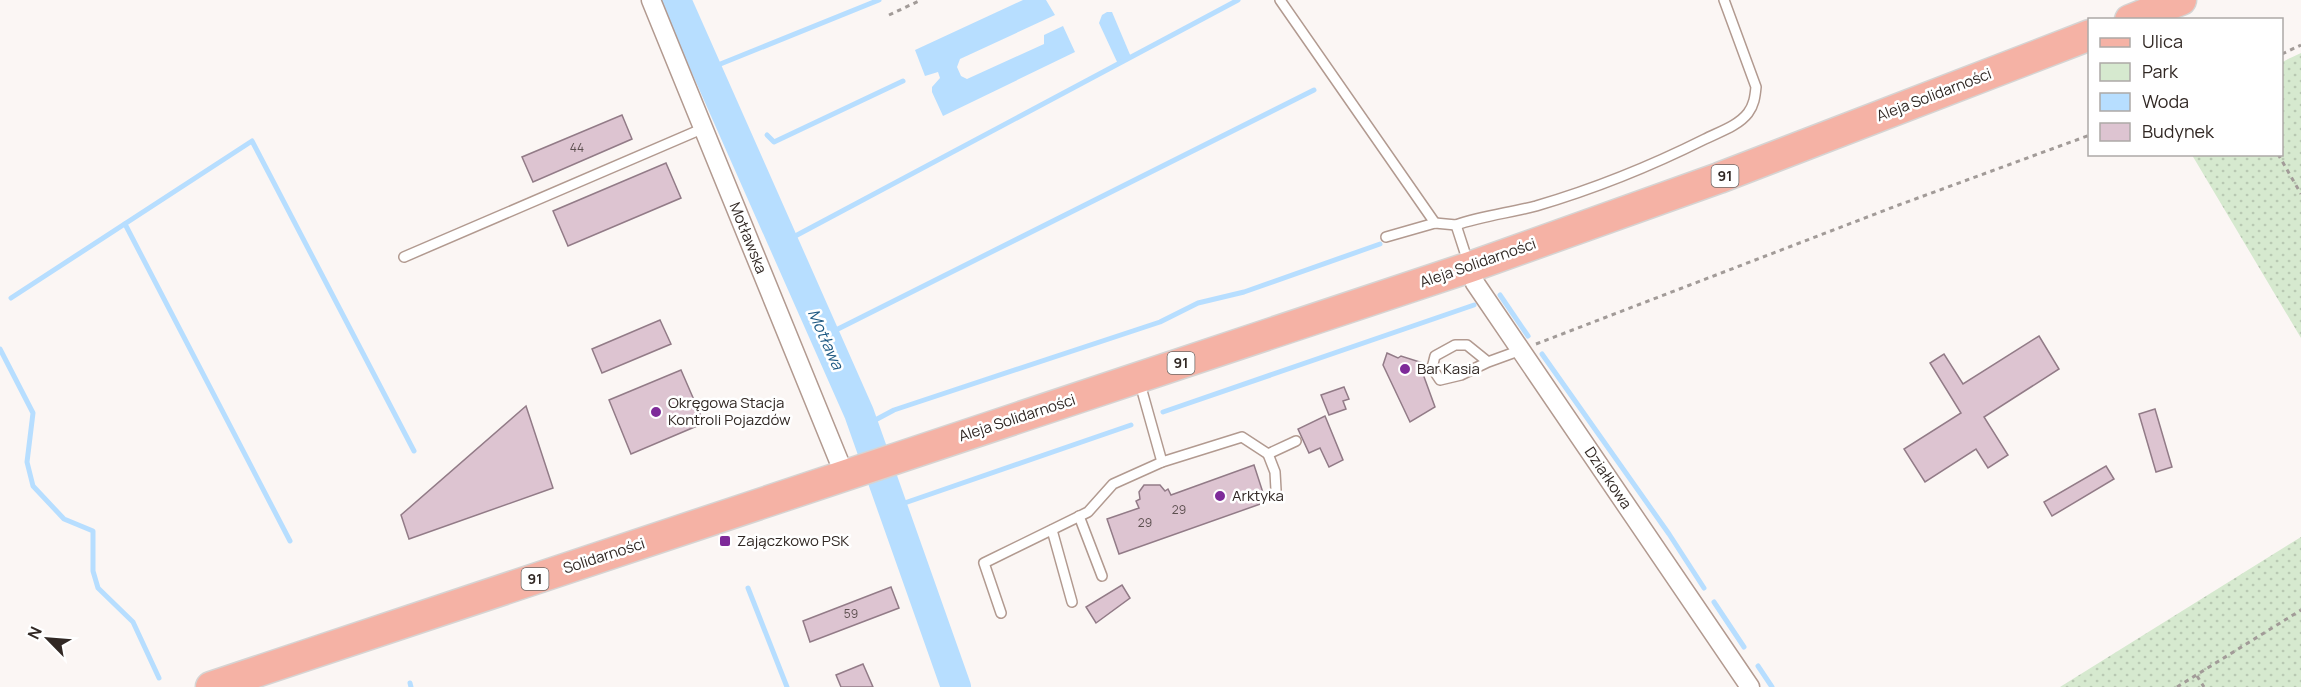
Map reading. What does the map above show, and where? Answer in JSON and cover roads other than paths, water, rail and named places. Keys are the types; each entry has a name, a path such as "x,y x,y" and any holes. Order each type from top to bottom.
{"main road":[{"path":"2135,18 2181,0"},
{"name":"Aleja Solidarności","path":"852,474 1470,267 1719,178 2088,36"},
{"name":"Solidarności","path":"230,684 852,474"}],"street":[{"name":"Motławska","path":"651,0 852,474"},
{"name":"Działkowa","path":"1470,267 1475,283 1750,687"}],"lane":[{"path":"1280,0 1435,223"},
{"path":"1386,237 1435,223 1456,225 1484,215 1560,199 1683,150 1737,123 1747,114 1754,101 1756,87 1724,0"},
{"path":"404,257 704,128"},
{"path":"1456,225 1470,267"},
{"path":"1488,362 1467,345 1455,345 1435,356 1432,368 1440,380 1461,375 1521,350"},
{"path":"1138,378 1162,462"},
{"path":"1001,613 984,563 1088,512 1113,484 1162,462 1242,437 1268,454 1275,472 1276,490"},
{"path":"1268,454 1296,441"},
{"path":"1079,516 1102,576"},
{"path":"1052,530 1072,602"}],"water":[{"path":"1023,0 1046,0 1055,15 960,59 957,67 961,76 967,79 1044,44 1044,35 1063,26 1075,52 943,116 932,92 932,87 940,78 938,72 925,76 915,50"},
{"path":"1112,12 1131,57 1118,64 1099,23 1102,15"}],"waterway":[{"name":"Motława","path":"676,0 859,413 956,687"},
{"path":"708,69 879,0"},
{"path":"784,242 1238,0"},
{"path":"767,135 774,142 903,81"},
{"path":"824,336 1314,90"},
{"path":"11,298 252,141 414,451"},
{"path":"125,224 290,541"},
{"path":"864,426 894,410 1160,322 1198,303 1244,292 1380,244"},
{"path":"1500,295 1528,336"},
{"path":"1163,412 1474,305"},
{"path":"0,349 33,413 27,462 33,486 64,519 93,531 93,571 98,588 133,622 159,678"},
{"path":"1542,354 1669,534 1704,588"},
{"path":"893,507 1131,425"},
{"path":"748,588 787,687"},
{"path":"1714,602 1744,647"},
{"path":"1758,666 1772,687"},
{"path":"410,683 411,687"}],"place":[{"name":"Bar Kasia","path":"1405,369"},
{"name":"Okręgowa Stacja Kontroli Pojazdów","path":"656,412"},
{"name":"Arktyka","path":"1220,496"},
{"name":"Zajączkowo PSK","path":"725,541"}]}
